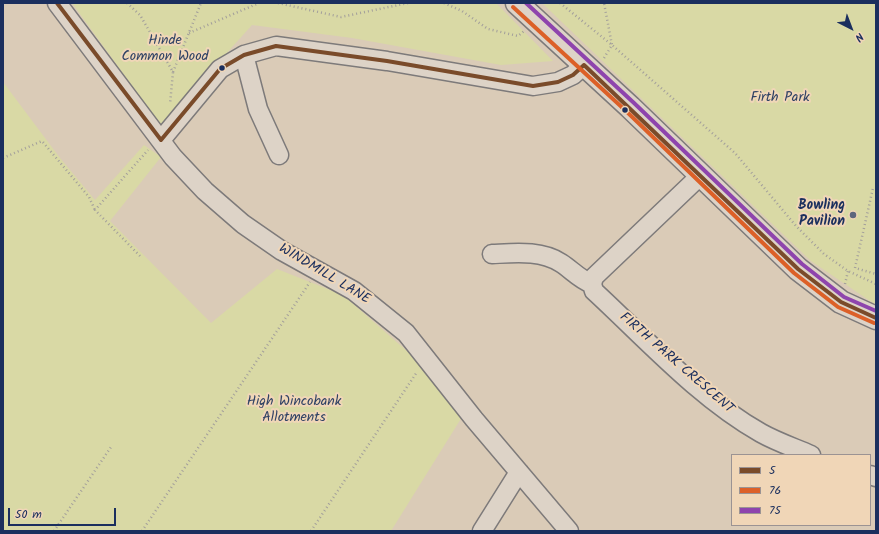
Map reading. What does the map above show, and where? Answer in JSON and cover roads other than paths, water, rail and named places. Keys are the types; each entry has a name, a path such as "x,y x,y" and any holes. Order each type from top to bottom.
{"main road":[{"path":"517,3 701,175 798,269 841,302 876,318"}],"street":[{"name":"WINDMILL LANE","path":"58,3 173,157 205,191 243,224 282,251 319,270 354,291 385,314 406,333 474,419 569,531"},
{"path":"161,140 220,69 244,55 257,50 276,46 387,61 533,86 558,82 589,70"},
{"path":"244,55 258,109 279,155"},
{"path":"592,284 594,277 701,175"},
{"name":"FIRTH PARK CRESCENT","path":"492,254 525,253 539,255 561,262 578,277 592,284 594,291 694,384 733,415 762,434 810,454"},
{"path":"482,531 519,472"}],"place":[{"name":"Bowling Pavilion","path":"853,215"}],"park label":[{"name":"Hinde Common Wood","path":"165,50"},
{"name":"Firth Park","path":"780,99"},
{"name":"High Wincobank Allotments","path":"294,412"}]}
